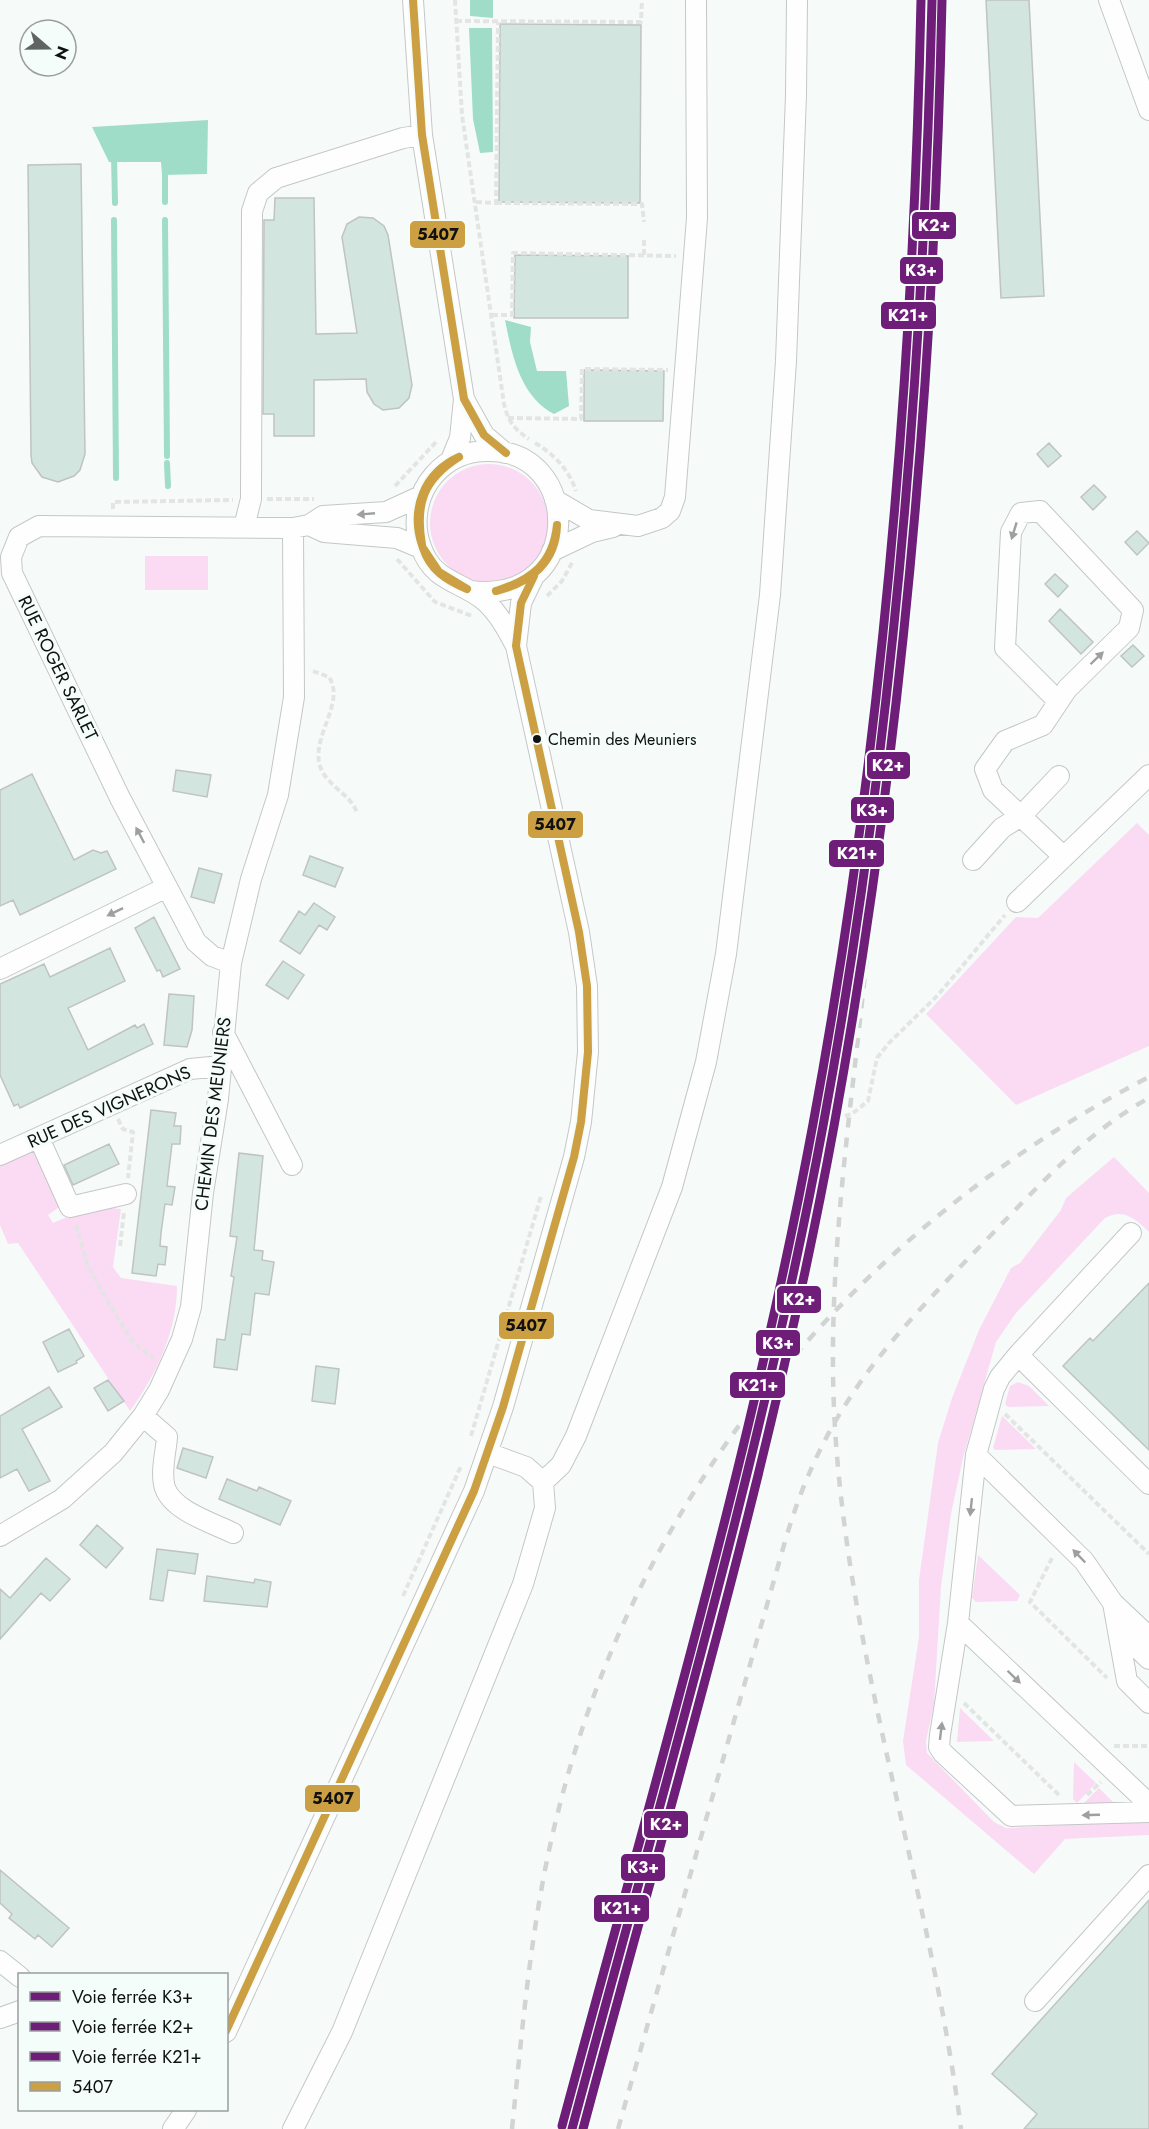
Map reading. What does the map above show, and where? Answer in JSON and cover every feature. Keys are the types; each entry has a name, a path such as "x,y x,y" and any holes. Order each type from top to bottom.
{"street":[{"path":"413,0 422,135 464,399 460,438 451,460"},
{"path":"555,500 589,520 638,526 662,518 670,511 675,497 697,218 696,0"},
{"path":"543,1482 561,1465 576,1436 672,1187 706,1062 716,1015 734,895 770,595 786,361 796,107 796,0"},
{"path":"1109,0 1149,110"},
{"path":"244,527 251,500 252,210 258,193 276,178 403,138 422,135"},
{"path":"464,399 484,435 506,453 527,462 537,470 545,479 555,500 559,524 552,551 534,576 521,603 516,646"},
{"path":"228,2028 446,1556 488,1453 574,1157 588,1052 587,986 579,932 516,646 498,616 471,591 440,576 421,548 417,513 421,496 433,476 451,460 478,451 506,453"},
{"path":"301,526 323,516 386,512 421,496"},
{"path":"1058,701 1005,648 1011,532 1021,513 1040,511 1133,610 1129,628 1066,689 1043,725 1005,741 985,769 993,790 1064,856"},
{"path":"552,551 592,532 618,525"},
{"name":"RUE ROGER SARLET","path":"231,963 212,956 196,942 120,798 12,573 11,557 19,537 39,526 301,526"},
{"path":"301,526 324,532 388,536 421,548"},
{"name":"CHEMIN DES MEUNIERS","path":"0,1536 36,1517 86,1479 113,1453 143,1416 170,1369 191,1307 202,1192 220,1066 231,963 251,879 278,795 294,697 301,526"},
{"path":"471,591 488,593 506,591 534,576"},
{"path":"1017,902 1149,775"},
{"path":"973,860 1002,828 1021,816 1059,776"},
{"path":"0,969 167,886"},
{"path":"223,1032 292,1165"},
{"name":"RUE DES VIGNERONS","path":"2,1147 39,1138 190,1069 220,1066"},
{"path":"39,1138 70,1207 126,1194"},
{"path":"1131,1233 1018,1355 1000,1377 994,1389 976,1455 958,1623 939,1747 1011,1816 1149,1812"},
{"path":"1018,1355 1149,1484"},
{"path":"143,1416 167,1437 163,1476 170,1497 179,1505 233,1533"},
{"path":"293,2129 342,2032 524,1584 545,1508 543,1482 526,1467 488,1453"},
{"path":"976,1455 1084,1561 1113,1603 1149,1636"},
{"path":"1113,1603 1127,1681 1149,1702"},
{"path":"958,1623 1149,1804"},
{"path":"1118,1629 1149,1659"},
{"path":"1035,2001 1149,1875"},
{"path":"0,1961 18,1975"},
{"path":"0,2018 18,2012"},
{"path":"173,2129 185,2111"}],"path":[{"path":"455,0 462,115 507,418 517,431 558,459 572,480 578,496"},
{"path":"456,21 642,22 642,0"},
{"path":"496,203 498,21"},
{"path":"476,202 642,204 644,222"},
{"path":"644,239 644,255"},
{"path":"492,315 512,315 513,253 676,256"},
{"path":"507,418 581,419 582,369 672,370"},
{"path":"386,512 386,496 442,434"},
{"path":"388,536 389,550 435,602 481,619"},
{"path":"543,600 562,581 575,556"},
{"path":"294,671 319,671 329,677 334,684 335,693 321,735 319,762 324,774 355,804 357,813"},
{"path":"836,1118 852,1114 868,1101 877,1058 889,1043 938,995 1017,902"},
{"path":"111,1105 123,1129 133,1132 120,1246"},
{"path":"468,1446 543,1190"},
{"path":"70,1207 88,1266 118,1319 134,1344 170,1369"},
{"path":"1004,1413 1149,1554"},
{"path":"401,1600 464,1458"},
{"path":"1052,1558 1030,1602 1115,1685"},
{"path":"964,1703 1065,1800"},
{"path":"1081,1801 1124,1759 1110,1746 1149,1746"}],"shaded area":[{"path":"470,0 493,0 493,18 470,16"},
{"path":"469,28 492,28 493,152 480,153 473,119"},
{"path":"208,120 207,174 162,175 161,162 109,162 92,127"},
{"path":"505,320 531,327 530,342 537,371 566,371 569,406 554,414 533,397 519,373"},
{"path":"489,464 512,469 531,481 543,500 548,523 543,546 531,565 512,577 489,582 466,577 447,565 435,546 430,523 435,500 447,481 466,469"},
{"path":"145,556 208,556 208,590 145,590"},
{"path":"1137,823 1149,835 1149,1046 1016,1105 926,1014 1016,917 1038,918"},
{"path":"34,1145 60,1198 58,1208 48,1215 53,1223 93,1206 121,1209 113,1267 121,1278 177,1286 173,1320 163,1352 148,1383 130,1411 18,1243 8,1244 0,1225 0,1162"},
{"path":"1114,1157 1149,1193 1149,1232 1129,1216 1118,1214 1105,1218 1016,1313 996,1342 963,1458 951,1514 941,1587 934,1704 926,1741 927,1753 994,1822 1006,1828 1149,1821 1149,1835 1065,1839 1034,1874 906,1765 903,1741 919,1637 919,1580 938,1443 952,1398 979,1330 1011,1268 1020,1263 1061,1210 1066,1198"},
{"path":"1018,1382 1029,1386 1049,1406 1008,1407 1005,1404 1010,1386"},
{"path":"1002,1416 1036,1449 995,1450 993,1448"},
{"path":"978,1555 1020,1595 1017,1601 976,1602 972,1598"},
{"path":"960,1708 994,1741 957,1742"},
{"path":"1074,1762 1096,1783 1077,1803 1073,1799"},
{"path":"1099,1788 1117,1806 1080,1807"}],"building":[{"path":"986,0 1029,0 1044,296 1001,298"},
{"path":"500,24 641,25 640,203 499,202"},
{"path":"81,164 85,454 80,470 74,476 58,482 42,477 32,463 31,455 28,165"},
{"path":"275,198 314,198 316,334 357,333 342,237 347,224 359,217 373,218 384,226 388,235 412,385 409,398 399,408 383,410 374,404 367,392 366,379 314,380 314,436 274,436 274,414 263,414 264,220 274,220"},
{"path":"515,255 628,256 628,318 514,318"},
{"path":"584,370 664,371 663,421 584,421"},
{"path":"1049,443 1061,456 1048,467 1037,454"},
{"path":"1094,485 1106,497 1093,510 1081,497"},
{"path":"1137,531 1149,543 1137,555 1125,542"},
{"path":"1055,574 1068,586 1058,597 1045,584"},
{"path":"1060,609 1093,642 1081,654 1049,621"},
{"path":"1133,645 1144,656 1132,667 1121,656"},
{"path":"176,770 211,775 207,797 173,791"},
{"path":"32,774 74,860 93,850 101,853 107,851 116,869 20,915 13,900 0,906 0,790"},
{"path":"310,856 343,868 335,887 303,875"},
{"path":"199,868 222,874 214,903 191,897"},
{"path":"314,903 335,917 327,930 319,925 300,954 280,941 299,911 305,915"},
{"path":"154,917 180,969 163,977 160,970 157,971 135,928"},
{"path":"110,948 125,981 68,1008 88,1050 135,1025 137,1028 144,1024 153,1044 20,1108 18,1104 14,1106 0,1075 0,984 44,964 50,977"},
{"path":"283,961 304,975 288,999 266,985"},
{"path":"169,994 194,996 192,1030 187,1047 164,1045"},
{"path":"151,1110 176,1113 174,1126 181,1126 180,1144 172,1144 167,1186 175,1187 172,1205 165,1204 161,1233 160,1246 167,1247 165,1265 158,1264 156,1276 132,1273"},
{"path":"109,1144 119,1164 73,1185 64,1165"},
{"path":"239,1153 263,1156 254,1250 263,1251 262,1260 274,1262 269,1295 255,1293 250,1335 242,1334 237,1370 214,1367 217,1339 225,1340 234,1277 231,1276 237,1237 230,1236"},
{"path":"1149,1283 1149,1450 1063,1366 1090,1338 1093,1341"},
{"path":"69,1329 84,1356 76,1361 77,1363 58,1372 43,1342"},
{"path":"316,1366 339,1369 335,1404 312,1401"},
{"path":"108,1380 124,1401 108,1411 94,1388"},
{"path":"49,1387 62,1407 22,1429 50,1481 29,1491 17,1469 0,1478 0,1416"},
{"path":"183,1448 213,1457 206,1478 177,1468"},
{"path":"227,1479 257,1491 259,1487 291,1501 280,1525 219,1499"},
{"path":"97,1525 123,1548 106,1568 80,1545"},
{"path":"157,1549 198,1554 195,1574 168,1570 163,1601 150,1599"},
{"path":"46,1558 70,1579 50,1601 41,1593 0,1639 0,1589 10,1598"},
{"path":"207,1576 254,1583 255,1579 271,1582 267,1607 204,1601"},
{"path":"0,1870 69,1928 52,1947 38,1935 35,1939 9,1918 12,1914 0,1903"},
{"path":"1149,1900 1149,2129 1024,2129 1037,2114 992,2074"}],"waterway":[{"path":"114,156 115,203"},
{"path":"165,167 165,202"},
{"path":"114,220 116,478"},
{"path":"165,220 167,456"},
{"path":"167,463 168,486"}],"railway":[{"path":"899,600 873,902 839,1222 833,1332 833,1388 845,1530 859,1616 875,1701 932,1957 961,2129"},
{"path":"512,2129 535,1927 559,1808 596,1691 644,1580 705,1475 775,1379 856,1290 945,1210 1043,1139 1149,1077"},
{"path":"618,2129 786,1538 803,1489 822,1446 844,1406 869,1370 926,1302 1067,1159 1106,1126 1149,1098"}],"rail line":[{"name":"K21+","path":"562,2126 697,1628 760,1377 813,1124 837,985 858,845 890,565 902,424 910,283 921,0"},
{"name":"K3+","path":"572,2129 674,1755 770,1379 823,1126 847,986 868,846 900,565 921,283 932,0"},
{"name":"K2+","path":"583,2129 751,1505 809,1253 858,986 896,705 910,565 931,283 942,0"}],"transit line":[{"name":"5407","path":"413,0 422,135 464,399 484,435 506,453"},
{"name":"5407","path":"422,545 418,518 423,493 437,472 459,457"},
{"name":"5407","path":"422,545 420,517 424,494 437,475 459,457"},
{"name":"5407","path":"496,591 520,583 539,569 552,550 557,525"},
{"name":"5407","path":"496,591 520,582 538,568 551,550 557,525"},
{"name":"5407","path":"423,548 439,572 467,589"},
{"name":"5407","path":"423,548 434,568 452,582 467,589"},
{"name":"5407","path":"228,2027 474,1491 503,1407 574,1157 581,1122 588,1052 587,986 579,932 516,646 521,603 534,576"}],"place":[{"name":"Chemin des Meuniers","path":"537,739"}]}
